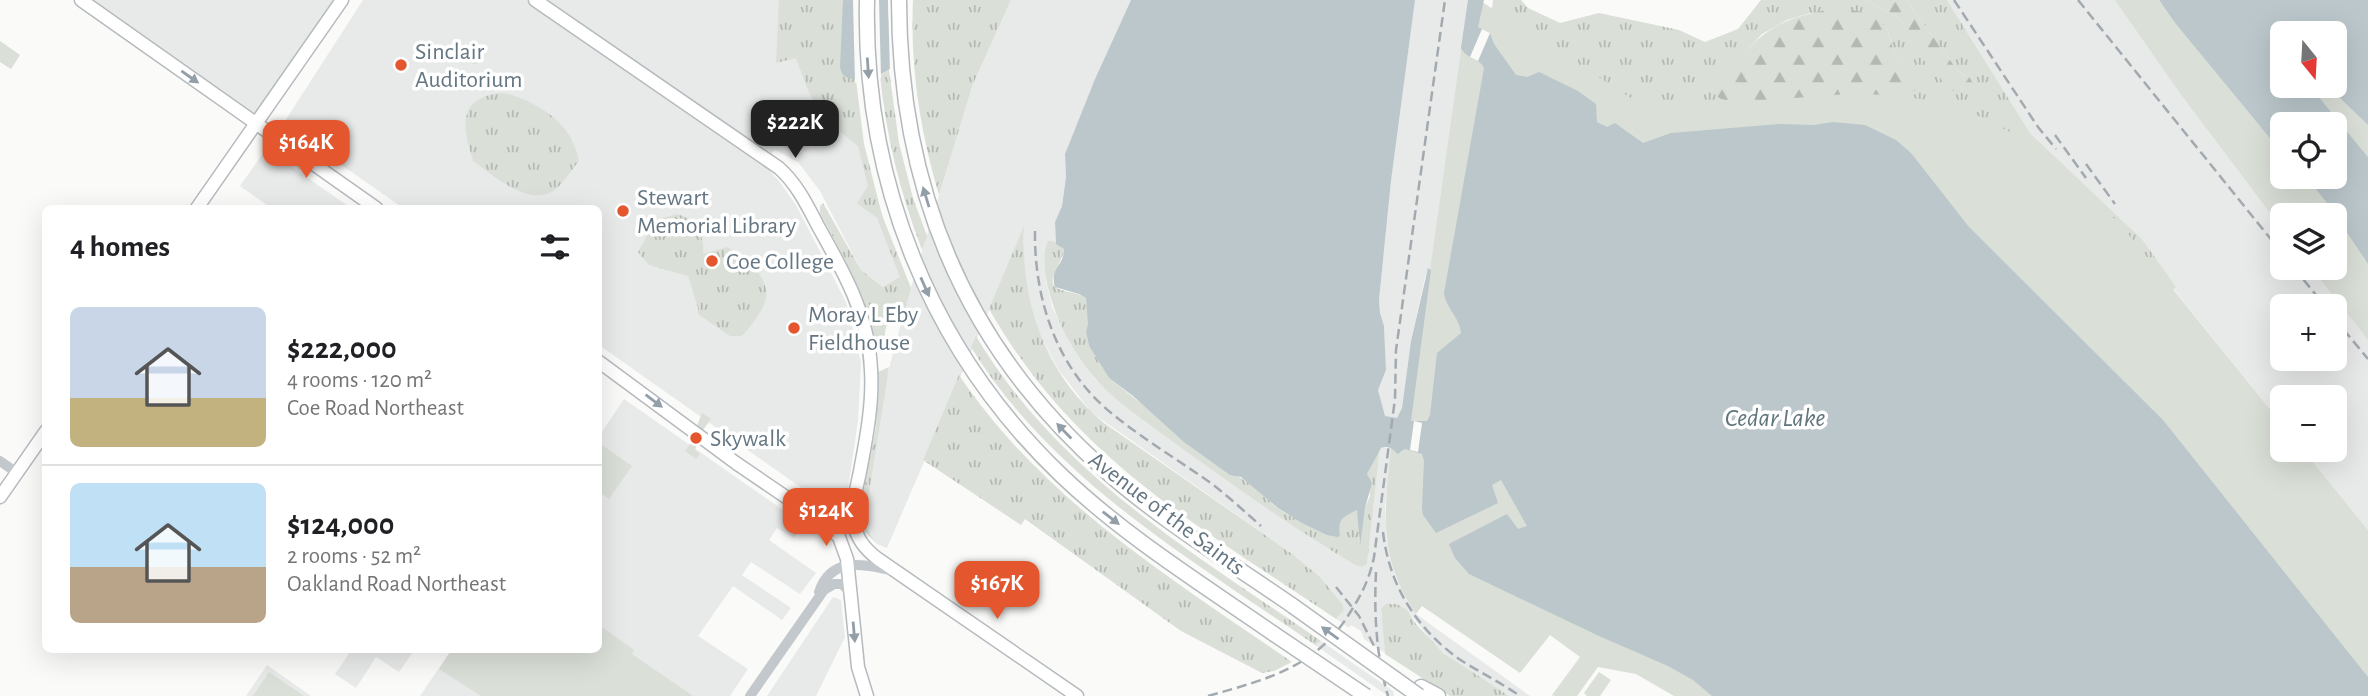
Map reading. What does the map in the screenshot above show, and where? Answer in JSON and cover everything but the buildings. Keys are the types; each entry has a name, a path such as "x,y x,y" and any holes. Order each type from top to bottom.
{"highway":[{"name":"Avenue of the Saints","path":"867,0 870,90 877,141 889,189 929,296 980,381 1024,437 1085,497 1149,547 1366,696"},
{"name":"Avenue of the Saints","path":"899,0 902,84 919,173 951,264 997,347 1053,419 1110,475 1367,660 1420,691 1438,696"},
{"path":"1313,661 1354,696"}],"main road":[{"path":"81,0 372,205"},
{"path":"199,205 342,0"},
{"path":"535,0 779,168 801,195 850,284 864,323 869,348 872,373 867,431 853,507 855,528 860,541 869,552 887,565 1077,696"},
{"path":"602,364 736,463 821,521 839,537 846,550 858,660 867,696"},
{"path":"0,497 42,437"},
{"path":"821,521 843,519 853,507"}],"street":[{"path":"545,0 553,12"},
{"path":"0,461 17,473"},
{"path":"750,696 818,596 827,575 836,568 848,566 880,568 899,573"},
{"path":"818,596 834,583 846,585 852,594"}],"shaded area":[{"path":"81,0 341,0 255,123"},
{"name":"Coe College","path":"363,0 526,0 762,163 796,205 846,302 861,363 858,421 846,502 837,513 602,347 602,205 399,205 283,124"},
{"path":"538,0 843,0 842,82 905,290 898,298 861,270 820,191 798,162 775,150 765,159"},
{"path":"1011,0 1131,0 1065,154 1066,177 1062,206 1055,222 1056,244 1053,241 1045,258 1046,281 1052,307 1075,350 1096,380 1143,420 1220,476 1321,544 1361,567 1367,563 1380,448 1391,447 1385,507 1387,541 1395,577 1408,602 1416,614 1530,696 1509,696 1465,669 1437,648 1408,611 1381,609 1385,653 1364,639 1361,631 1351,625 1349,628 1336,619 1344,610 1343,605 1320,577 1291,553 1091,412 1058,369 1040,335 1023,269 1024,229 887,548 877,544 868,531 865,518 886,380 908,297 973,84"},
{"path":"1415,0 1468,0 1431,270 1430,268 1425,277 1411,341 1402,408 1400,416 1395,419 1384,416 1378,390 1386,370 1384,326 1379,300 1391,181"},
{"path":"1947,0 2118,0 2184,99 2270,213 2270,280 2320,280 2332,294 2270,294 2270,371 2347,371 2347,313 2368,340 2368,530 2313,462 2347,462 2347,385 2270,385 2270,409 2174,290 2175,287 2142,239 2030,133"},
{"path":"266,149 347,205 267,205 240,186"},
{"path":"624,399 803,524 794,538 777,528 769,540 816,573 800,594 751,562 742,575 791,608 782,620 733,586 698,636 748,669 730,696 420,696 449,653 602,653 602,432"},
{"path":"833,597 841,600 845,637 816,696 767,696"},
{"path":"1321,641 1393,691 1394,696 1388,696 1315,645"},
{"path":"412,653 399,672 376,657 356,688 335,674 349,654"},
{"path":"267,665 311,696 246,696"}],"green space":[{"path":"779,0 853,0 854,64 864,144 882,215 911,288 905,309 888,323 884,344 876,349 861,295 820,213 820,206 823,203 861,270 883,287 900,277 877,218 857,203 868,186 858,146 834,127 820,110 809,93 796,58 776,63"},
{"path":"913,0 1011,0 973,84 939,195 926,147 918,99 913,50"},
{"name":"Cedar Lake","path":"1468,0 1479,0 1648,109 1860,93 1951,102 2008,131 2057,165 2120,224 2270,409 2270,462 2313,462 2368,530 2368,696 1674,696 1636,674 1598,667 1577,696 1554,696 1552,695 1580,657 1550,635 1520,673 1422,606 1416,614 1395,574 1387,534 1391,447 1400,453 1405,449"},
{"path":"1493,0 1521,0 1528,8 1560,23 1599,13 1679,30 1705,42 1738,29 1761,0 1866,0 1896,16 1916,36 1921,57 1970,78 1958,71 1906,0 1947,0 2030,133 2142,239 2176,287 2172,291 1901,108 1904,68 1893,48 1887,28 1810,13 1787,20 1762,34 1745,52 1747,105 1661,127 1491,17"},
{"path":"1866,0 1906,0 1958,71 1970,78 1975,88 1960,93 1951,90 1921,57 1915,36 1896,16"},
{"path":"2115,0 2159,0 2270,138 2270,189 2316,189 2327,203 2270,203 2270,213 2184,99"},
{"path":"1838,8 1869,13 1887,28 1893,48 1916,89 1897,104 1747,105 1715,95 1747,50 1769,31 1806,14"},
{"path":"0,41 20,55 11,69 0,62"},
{"path":"463,44 481,57 475,65 457,52"},
{"path":"889,70 899,143 913,198 927,236 922,250 907,207 890,142 880,75"},
{"path":"499,93 528,101 548,113 564,127 571,138 579,161 553,191 543,195 522,192 473,161 466,127 469,109 475,102"},
{"path":"2320,98 2340,98 2368,125 2368,157 2347,131 2347,112 2331,112"},
{"path":"677,214 684,216 698,229 703,254 728,247 760,275 766,293 765,303 751,326 741,336 730,336 698,314 688,276 649,265 638,252 656,220"},
{"path":"1024,226 1027,282 1040,334 1066,382 1083,404 1104,423 1291,553 1320,577 1343,605 1344,610 1336,619 1203,530 1138,481 1079,428 1041,386 989,309"},
{"path":"2347,233 2368,264 2368,340 2347,313 2347,294 2332,294 2320,280 2347,280"},
{"path":"1048,241 1053,241 1064,249 1053,277 1054,286 1086,298 1089,325 1086,332 1089,346 1109,378 1230,474 1250,484 1286,514 1340,535 1343,519 1357,509 1359,544 1365,508 1370,496 1367,474 1380,448 1367,564 1361,567 1354,564 1262,505 1143,420 1103,386 1073,347 1056,312 1045,271"},
{"path":"976,336 1009,385 1046,429 1087,470 1177,542 1321,641 1315,645 1220,581 1173,548 1083,477 1041,437 1004,394 971,347"},
{"path":"889,367 865,518 868,531 877,544 863,533 860,509 876,427 878,372"},
{"path":"959,375 992,420 1029,461 1069,499 1155,567 1292,662 1274,671 1262,673 1181,631 1025,519 1021,525 923,460"},
{"name":"Skywalk","path":"702,413 711,419 695,450 700,454 696,459 685,451"},
{"path":"602,445 632,466 609,499 602,494"},
{"path":"1386,604 1397,604 1408,611 1416,624 1443,653 1509,696 1450,696 1385,654 1381,609"},
{"path":"602,627 634,650 632,654 693,696 481,696 439,669 449,653 602,653"},
{"path":"269,672 304,696 253,696"},
{"path":"1599,672 1611,680 1600,696 1587,696 1584,693"}],"water":[{"path":"843,0 888,0 891,68 861,80 843,75 840,68"},
{"name":"Cedar Lake","path":"1131,0 1415,0 1391,181 1379,300 1384,326 1386,370 1378,390 1385,416 1397,418 1402,408 1411,341 1428,268 1431,270 1411,421 1427,421 1437,353 1461,333 1444,293 1484,68 1461,48 1468,0 1484,0 1478,27 1490,33 1494,44 1516,75 1527,77 1539,72 1578,91 1596,104 1597,122 1607,127 1615,123 1643,143 1671,133 1833,122 1865,125 1896,140 1911,153 1969,227 2163,420 2368,677 2368,696 1712,696 1693,680 1668,666 1469,574 1455,558 1449,544 1507,514 1518,529 1527,526 1501,480 1492,485 1498,503 1436,533 1423,515 1422,454 1405,449 1398,454 1391,448 1384,447 1367,474 1372,483 1365,508 1360,546 1357,510 1342,519 1338,537 1327,535 1302,523 1278,508 1241,477 1230,475 1184,442 1109,378 1089,346 1086,332 1086,298 1055,287 1054,275 1064,249 1056,244 1055,222 1062,206 1066,177 1065,154"},
{"path":"2159,0 2368,0 2368,125 2340,98 2347,98 2347,21 2270,21 2270,98 2320,98 2331,112 2270,112 2270,138"},
{"path":"2347,131 2368,157 2368,264 2347,233 2347,203 2326,202 2316,189 2347,189"}],"pier":[{"path":"853,0 879,0 881,78 855,83"},
{"path":"888,0 893,0 897,64 890,74"},
{"path":"1482,29 1490,33 1478,61 1470,57"},
{"path":"1414,421 1422,423 1418,452 1410,450"}],"railway":[{"path":"1208,696 1289,669 1323,646 1351,611 1370,571 1395,399 1396,350 1445,0"},
{"path":"1954,0 2038,127 2056,149"},
{"path":"2078,0 2270,238"},
{"path":"2055,135 2086,178"},
{"path":"2086,164 2115,204"},
{"path":"1035,231 1039,283 1045,309 1064,357 1078,378 1115,416 1212,484 1261,526"},
{"path":"2304,280 2315,294"},
{"path":"2347,334 2368,359"},
{"path":"1383,532 1391,570 1398,587 1407,604 1430,634 1459,659 1520,696"},
{"path":"1376,572 1377,634 1388,696"},
{"path":"1336,587 1359,616 1374,646"}],"place":[{"name":"Sinclair Auditorium","path":"401,65"},
{"name":"Stewart Memorial Library","path":"623,211"},
{"name":"Coe College","path":"712,261"},
{"name":"Moray L Eby Fieldhouse","path":"794,328"},
{"name":"Skywalk","path":"696,438"}]}
